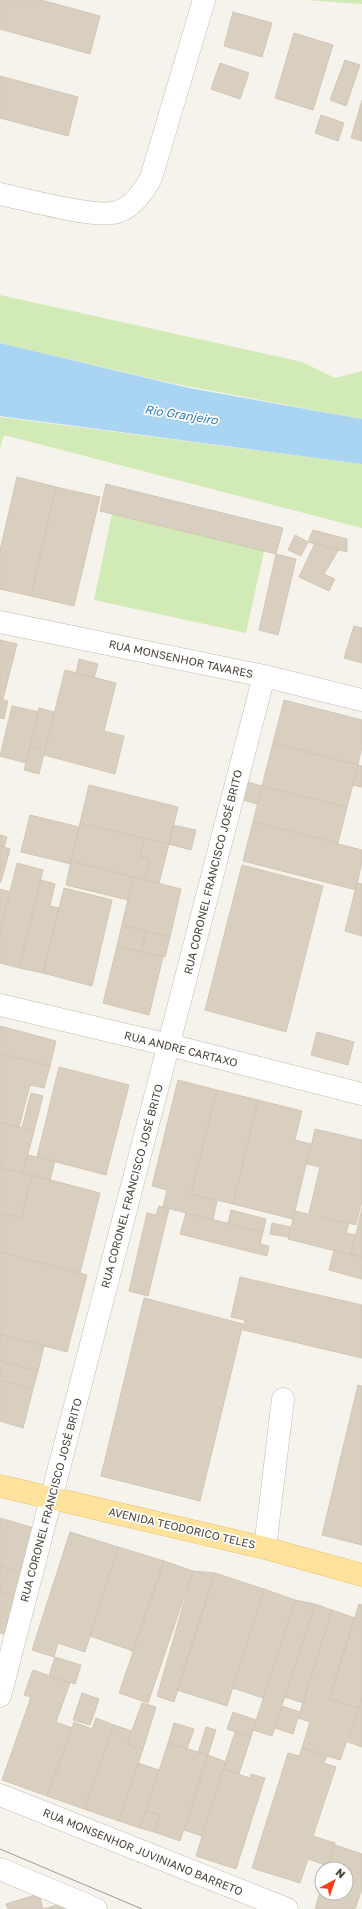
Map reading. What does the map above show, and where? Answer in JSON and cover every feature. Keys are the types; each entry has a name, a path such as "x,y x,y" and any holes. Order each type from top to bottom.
{"main road":[{"name":"AVENIDA TEODORICO TELES","path":"0,1486 265,1548 362,1575"}],"street":[{"path":"0,194 91,213 108,214 119,212 142,194 151,178 204,0"},
{"name":"RUA MONSENHOR TAVARES","path":"0,622 264,676 362,700"},
{"name":"RUA CORONEL FRANCISCO JOSÉ BRITO","path":"0,1696 264,676"},
{"name":"RUA ANDRE CARTAXO","path":"0,1005 169,1045 362,1094"},
{"path":"265,1548 283,1399"},
{"name":"RUA MONSENHOR JUVINIANO BARRETO","path":"0,1795 287,1909"},
{"path":"0,1869 96,1909"}],"green space":[{"path":"306,0 362,0 362,4"},
{"path":"0,295 302,362 335,378 362,371 362,419 171,383 0,343"},
{"path":"0,417 362,464 362,528 4,435 0,448"},
{"path":"113,509 266,542 246,633 94,600"}],"water":[{"name":"Rio Granjeiro","path":"0,343 189,388 362,419 362,464 0,416"}],"building":[{"path":"0,0 41,0 100,16 90,54 0,29"},
{"path":"233,12 272,23 262,57 224,46"},
{"path":"294,33 333,45 313,110 275,98"},
{"path":"345,60 360,65 346,106 330,100"},
{"path":"220,63 249,73 240,99 211,89"},
{"path":"0,76 78,97 68,136 0,118"},
{"path":"362,100 362,141 351,138"},
{"path":"321,115 344,123 338,141 315,133"},
{"path":"17,477 56,487 31,596 0,589 0,550"},
{"path":"106,484 283,528 276,554 100,511"},
{"path":"56,487 100,497 74,606 31,596"},
{"path":"313,530 347,539 347,552 308,542"},
{"path":"295,535 308,542 301,556 288,550"},
{"path":"315,543 339,549 324,574 335,579 329,591 299,577"},
{"path":"276,554 296,559 278,635 259,630"},
{"path":"354,626 362,628 362,663 344,658"},
{"path":"0,640 17,644 3,699 0,699"},
{"path":"79,659 98,664 94,678 76,673"},
{"path":"65,670 116,683 104,731 124,736 115,774 44,755"},
{"path":"0,699 8,701 4,719 0,718"},
{"path":"284,700 362,720 362,746 358,765 273,743"},
{"path":"12,706 39,712 26,763 0,756"},
{"path":"39,708 54,712 45,750 30,746"},
{"path":"273,743 358,765 347,807 262,786"},
{"path":"30,746 45,750 39,774 24,770"},
{"path":"358,765 362,766 362,787 352,785"},
{"path":"247,782 262,786 257,804 243,800"},
{"path":"89,785 178,807 169,844 80,823"},
{"path":"262,786 347,807 338,843 253,822"},
{"path":"30,815 79,827 71,864 21,852"},
{"path":"253,822 362,850 362,861 356,890 243,861"},
{"path":"80,823 144,838 140,856 150,859 145,880 71,861"},
{"path":"173,825 196,830 191,850 169,844"},
{"path":"0,835 7,837 4,847 0,846"},
{"path":"144,838 169,844 159,883 145,880 150,859 140,856"},
{"path":"0,846 10,849 1,882 0,882"},
{"path":"71,861 133,877 128,900 66,885"},
{"path":"17,863 43,870 19,968 0,963 0,932"},
{"path":"242,865 323,886 286,1032 205,1010"},
{"path":"133,877 181,889 170,937 122,925"},
{"path":"41,880 55,884 50,906 59,908 43,973 19,968"},
{"path":"357,883 362,884 362,936 345,931"},
{"path":"64,888 112,900 92,986 43,973"},
{"path":"0,889 10,892 0,932"},
{"path":"122,925 146,931 141,952 117,946"},
{"path":"146,931 170,937 165,957 141,952"},
{"path":"117,946 163,957 149,1015 103,1003"},
{"path":"0,1026 56,1041 50,1066 0,1053"},
{"path":"317,1032 354,1042 348,1065 311,1055"},
{"path":"0,1053 50,1066 44,1088 30,1085 19,1127 0,1122"},
{"path":"59,1067 129,1085 106,1175 37,1157"},
{"path":"178,1080 217,1090 191,1194 217,1201 213,1220 163,1207 167,1190 152,1186"},
{"path":"217,1090 258,1100 233,1204 191,1194"},
{"path":"31,1093 43,1096 34,1131 22,1128"},
{"path":"258,1100 302,1111 295,1140 311,1144 293,1219 233,1204"},
{"path":"0,1122 34,1131 23,1173 0,1167"},
{"path":"315,1129 362,1140 362,1201 356,1225 309,1213 320,1167 307,1164"},
{"path":"28,1155 55,1161 50,1180 23,1173"},
{"path":"0,1167 32,1175 21,1218 0,1213"},
{"path":"32,1175 100,1193 80,1273 0,1252 0,1213 21,1218"},
{"path":"159,1206 169,1209 148,1296 129,1291 147,1213 156,1215"},
{"path":"362,1208 362,1257 351,1255"},
{"path":"231,1210 266,1219 263,1232 228,1224"},
{"path":"295,1211 349,1224 346,1233 355,1235 351,1255 288,1239"},
{"path":"186,1213 263,1232 260,1244 269,1246 267,1256 180,1234"},
{"path":"272,1223 290,1227 288,1237 270,1234"},
{"path":"334,1250 362,1257 362,1279 329,1270"},
{"path":"0,1252 87,1275 67,1352 0,1334"},
{"path":"240,1277 362,1305 362,1358 243,1330 245,1320 231,1317"},
{"path":"144,1298 243,1324 200,1501 101,1476"},
{"path":"0,1334 44,1346 38,1371 0,1361"},
{"path":"1,1361 38,1371 33,1389 0,1380"},
{"path":"0,1380 33,1389 23,1428 0,1421"},
{"path":"358,1385 362,1386 362,1545 322,1535"},
{"path":"0,1518 34,1528 22,1572 0,1566"},
{"path":"70,1532 118,1547 85,1652 58,1643 54,1657 32,1650"},
{"path":"118,1547 164,1561 133,1651 90,1636"},
{"path":"164,1561 193,1571 148,1703 119,1693"},
{"path":"0,1566 22,1572 15,1596 0,1592"},
{"path":"193,1571 215,1573 174,1702 157,1696"},
{"path":"215,1573 264,1589 227,1706 177,1690"},
{"path":"264,1589 295,1600 263,1698 233,1688"},
{"path":"0,1592 15,1596 4,1634 0,1633"},
{"path":"295,1600 315,1604 272,1736 253,1730"},
{"path":"315,1604 332,1610 303,1703 285,1697"},
{"path":"359,1604 362,1605 362,1698 359,1708 329,1699"},
{"path":"332,1610 355,1618 329,1699 359,1708 340,1760 302,1748 310,1722 298,1718"},
{"path":"55,1657 81,1665 75,1684 49,1676"},
{"path":"33,1670 70,1683 56,1722 72,1728 47,1796 2,1780 31,1697 24,1695"},
{"path":"82,1693 99,1699 90,1725 73,1720"},
{"path":"362,1698 362,1747 348,1742"},
{"path":"142,1703 156,1707 143,1749 127,1744"},
{"path":"282,1706 300,1712 293,1734 275,1728"},
{"path":"233,1712 256,1720 251,1737 227,1729"},
{"path":"96,1718 114,1725 84,1809 47,1796 74,1722 92,1729"},
{"path":"174,1723 194,1729 187,1749 168,1743"},
{"path":"114,1725 132,1731 127,1744 143,1749 119,1821 84,1809"},
{"path":"206,1727 216,1730 208,1755 198,1753"},
{"path":"235,1732 251,1737 239,1774 223,1769"},
{"path":"168,1743 208,1755 180,1841 154,1832 160,1815 146,1810"},
{"path":"302,1748 327,1756 324,1763 336,1767 313,1836 335,1843 330,1861 314,1861 308,1859 300,1883 252,1868 288,1753 299,1756"},
{"path":"208,1755 226,1762 202,1836 184,1830"},
{"path":"138,1763 159,1770 140,1828 119,1821"},
{"path":"223,1769 250,1778 251,1774 265,1778 236,1869 196,1856"},
{"path":"146,1810 160,1815 154,1832 140,1828"},
{"path":"335,1845 362,1854 362,1889 355,1909 315,1909 317,1901 354,1901 354,1861 330,1861"},
{"path":"39,1894 43,1909 8,1909 6,1904"},
{"path":"64,1903 66,1909 43,1909"}],"tram line":[{"path":"0,1849 142,1909"}]}
